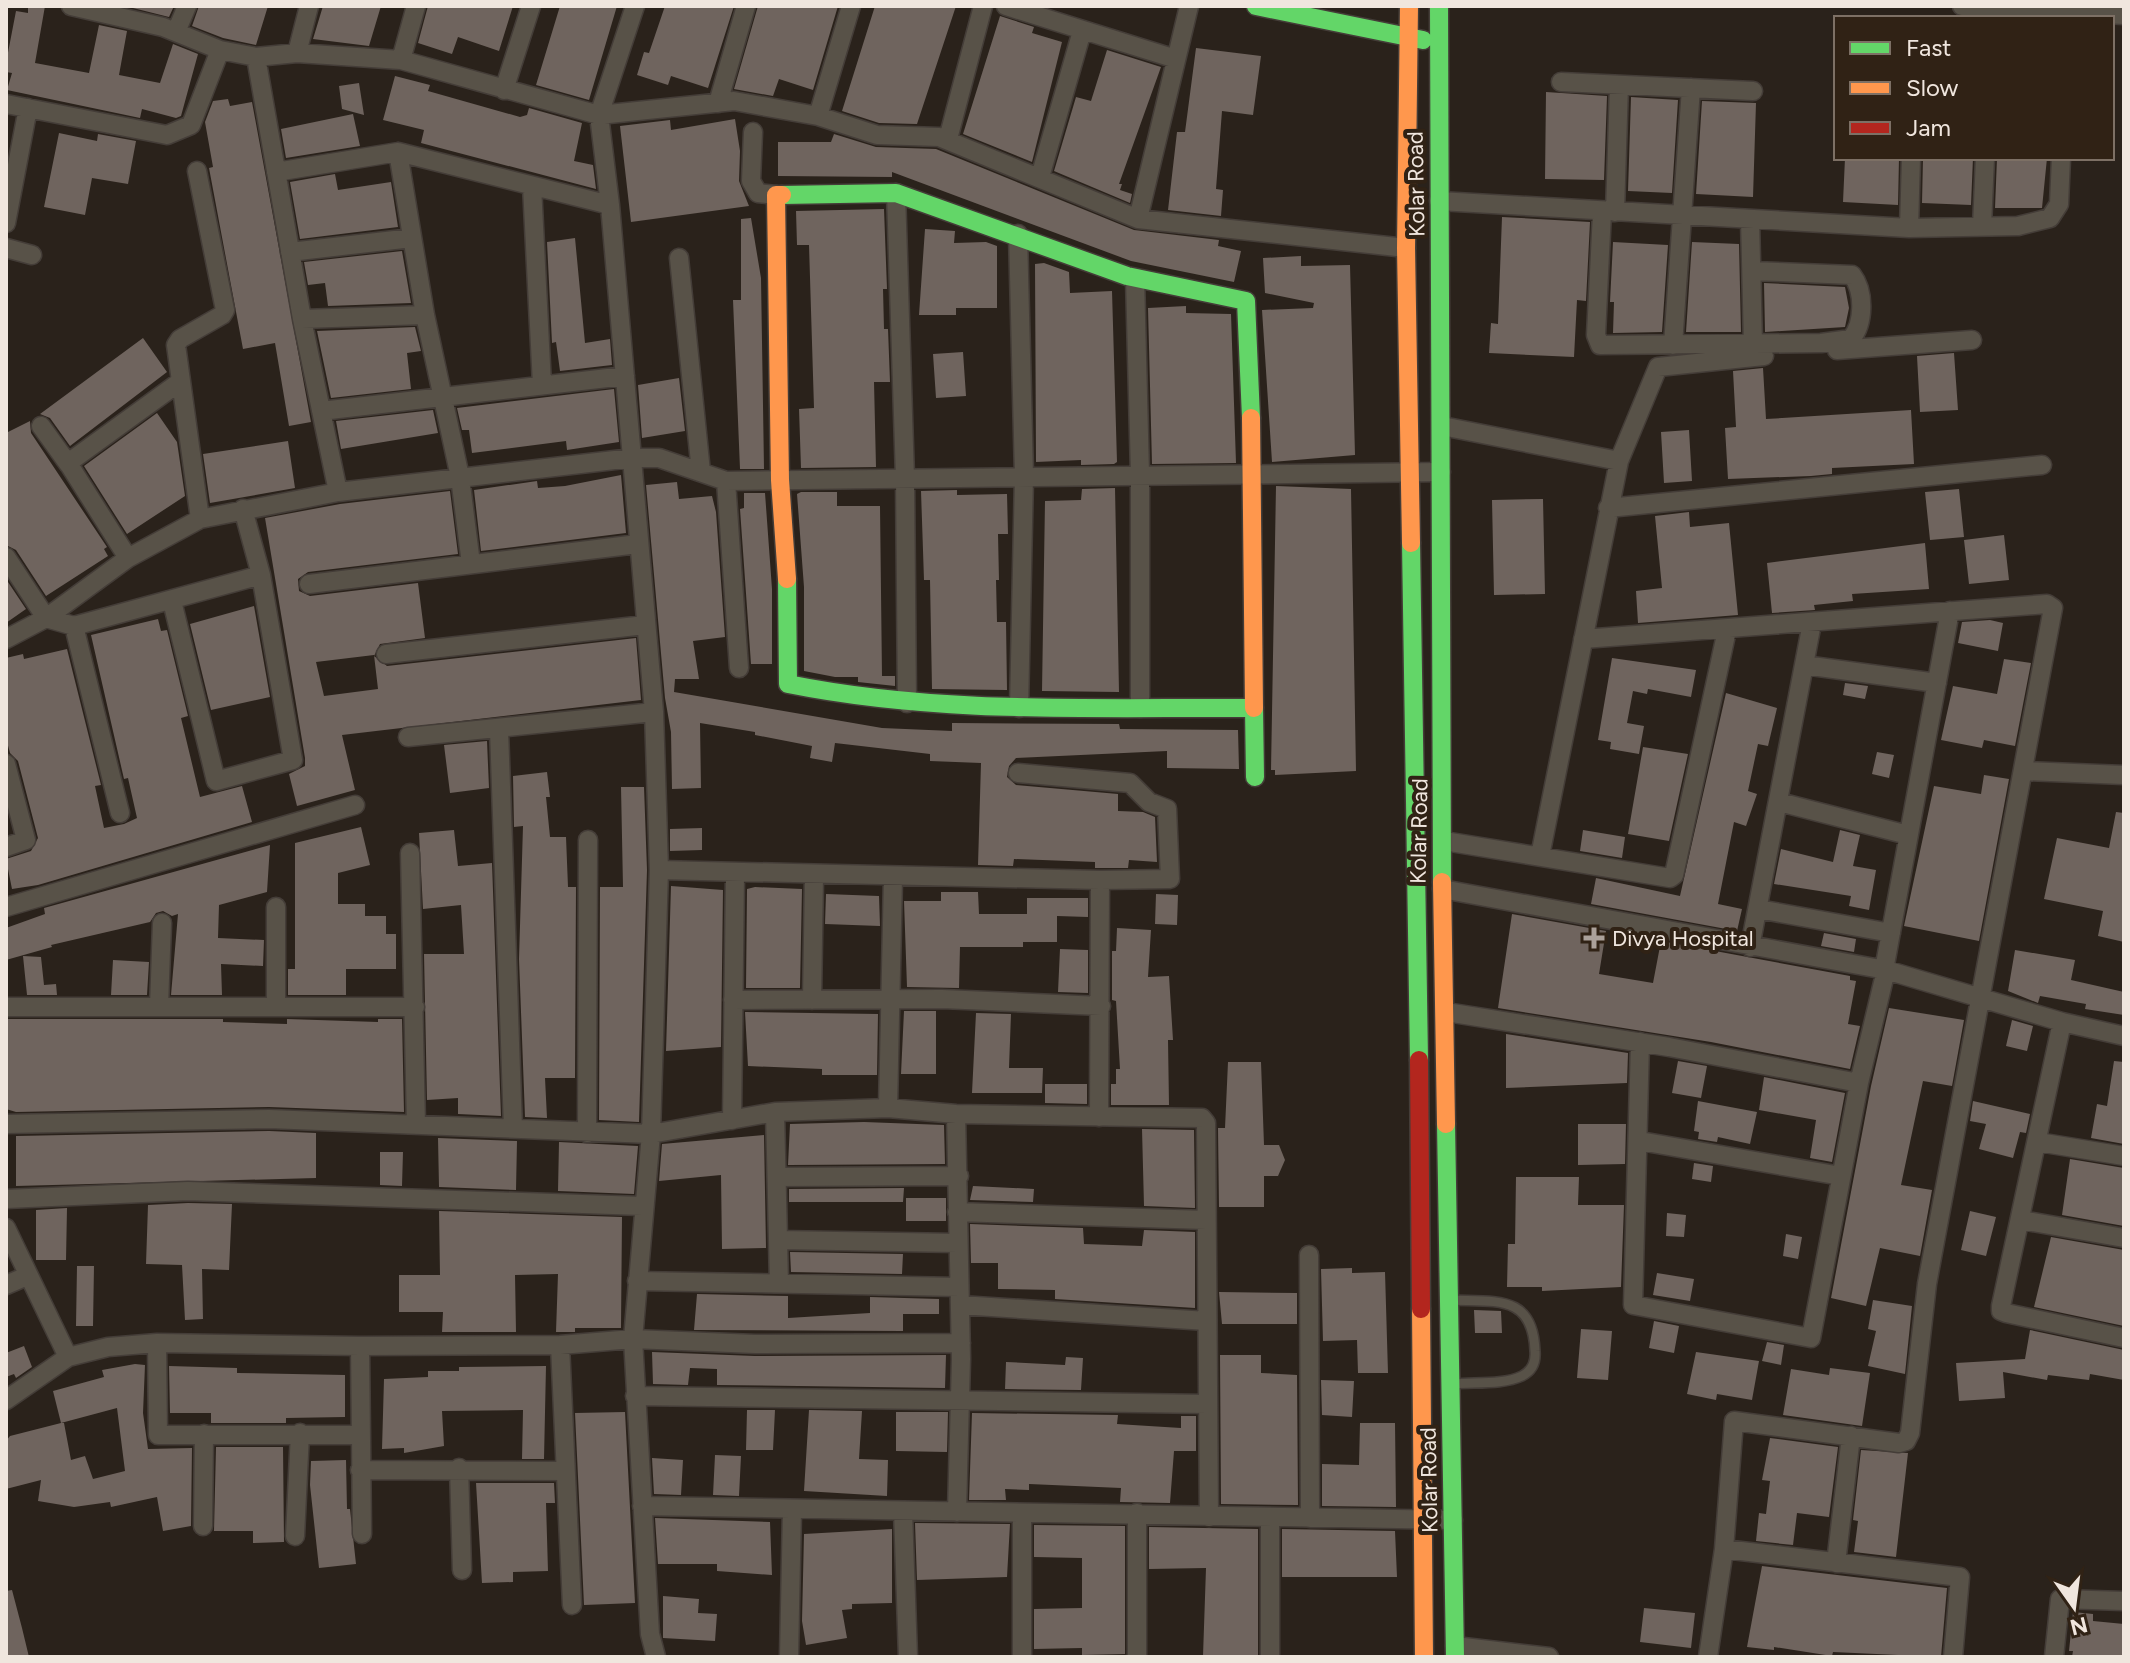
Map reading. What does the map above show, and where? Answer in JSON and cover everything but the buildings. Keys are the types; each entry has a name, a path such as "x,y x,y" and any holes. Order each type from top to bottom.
{"main road":[{"path":"1256,6 1438,42"},
{"name":"Kolar Road","path":"1409,12 1406,248 1408,472 1418,961 1424,1657"},
{"name":"Kolar Road","path":"1439,12 1442,889 1455,1652"},
{"path":"1254,708 1019,708 907,703 862,699 788,684 788,588 780,480 776,195 896,193 1135,278 1246,301 1253,473 1255,777"}],"street":[{"path":"71,6 176,32 220,50 256,57 297,53 401,60 599,115 734,101 818,116 877,135 948,139 1138,219 1406,248"},
{"path":"176,32 187,6"},
{"path":"297,53 309,6"},
{"path":"401,60 416,6"},
{"path":"504,90 531,6"},
{"path":"635,6 599,115 610,205 654,712 659,870 651,1134 642,1206 633,1339 650,1634 656,1657"},
{"path":"718,103 746,6"},
{"path":"818,116 851,6"},
{"path":"948,139 983,6"},
{"path":"1006,6 1176,59"},
{"path":"1138,219 1189,6"},
{"path":"1962,6 2121,12"},
{"path":"1040,177 1082,31"},
{"path":"6,104 167,135 191,125 220,50"},
{"path":"256,57 302,319 338,492"},
{"path":"1561,82 1753,91"},
{"path":"1619,85 1597,342 1600,345 1753,345 1851,339 1859,329 1860,295 1852,275 1753,271"},
{"path":"1673,345 1691,88"},
{"path":"6,223 28,108"},
{"path":"753,132 751,181 758,193 776,195"},
{"path":"276,172 398,152 610,205"},
{"path":"398,152 425,315 460,477 471,564"},
{"path":"1909,228 1911,160"},
{"path":"1982,226 1985,160"},
{"path":"1439,201 1909,228 2018,226 2050,218 2059,204 2061,160"},
{"path":"197,171 225,310 222,315 177,341 200,519"},
{"path":"532,186 542,385"},
{"path":"896,193 905,478 907,703"},
{"path":"1750,219 1753,345"},
{"path":"1018,234 1024,476 1019,708"},
{"path":"290,252 412,238"},
{"path":"6,248 32,255"},
{"path":"679,258 701,472"},
{"path":"1135,278 1140,474 1140,708"},
{"path":"302,319 425,315"},
{"path":"1540,856 1619,461 1654,370 1665,364 1972,340"},
{"path":"321,411 625,376"},
{"path":"69,465 181,381"},
{"path":"41,426 128,558"},
{"path":"1442,426 1619,461"},
{"path":"6,639 46,618 128,558 200,519 338,492 460,477 632,458 659,458 726,481 1441,472"},
{"path":"1608,508 2042,465"},
{"path":"726,481 739,668"},
{"path":"172,601 216,781 293,760 261,575 243,509"},
{"path":"309,584 638,544"},
{"path":"6,557 46,618 74,626 261,575"},
{"path":"1583,639 2047,604 2053,608 1927,1284 1910,1433 1906,1441 1899,1443 1734,1421 1724,1549 1708,1657"},
{"path":"1640,1042 1640,1141 1633,1305 1807,1339 1813,1334 1859,1083 1885,970 1950,611"},
{"path":"1750,947 1812,623"},
{"path":"386,654 645,625"},
{"path":"74,626 120,813"},
{"path":"1444,841 1666,880 1674,875 1727,630"},
{"path":"1804,665 1937,683"},
{"path":"408,737 654,712"},
{"path":"499,730 513,1128"},
{"path":"6,764 26,837 24,842 6,847"},
{"path":"2023,771 2124,775"},
{"path":"659,870 814,876 1170,879 1167,809 1149,802 1130,783 1018,773"},
{"path":"1779,802 1908,835"},
{"path":"6,907 355,805"},
{"path":"587,1133 588,840"},
{"path":"410,853 416,1124"},
{"path":"732,1120 735,874"},
{"path":"812,1000 814,876"},
{"path":"888,1108 893,877"},
{"path":"1099,1117 1100,880"},
{"path":"1442,889 1885,970 1980,995 2062,1022 2124,1036"},
{"path":"276,907 276,1005"},
{"path":"1758,909 1891,933"},
{"path":"159,1006 162,923"},
{"path":"733,1000 942,999 1101,1006"},
{"path":"6,1007 415,1007"},
{"path":"1446,1012 1640,1042 1859,1083"},
{"path":"2062,1022 2001,1311 2124,1338"},
{"path":"6,1124 269,1119 651,1134 775,1112 888,1108 956,1114 1205,1119 1209,1517"},
{"path":"775,1112 779,1284"},
{"path":"956,1114 961,1343 957,1512"},
{"path":"1640,1141 1841,1176"},
{"path":"2038,1142 2124,1156"},
{"path":"778,1177 959,1176"},
{"path":"6,1199 188,1191 642,1206"},
{"path":"957,1212 1206,1220"},
{"path":"2021,1220 2124,1238"},
{"path":"6,1228 68,1357"},
{"path":"778,1240 957,1243"},
{"path":"1309,1255 1310,1518"},
{"path":"6,1285 27,1276"},
{"path":"637,1281 779,1284 959,1296 1207,1321"},
{"path":"6,1400 68,1357 108,1347 157,1343 560,1345 633,1339 755,1344 961,1343"},
{"path":"157,1343 158,1435 360,1435"},
{"path":"560,1345 572,1605"},
{"path":"360,1346 362,1534"},
{"path":"635,1396 1207,1404"},
{"path":"295,1536 300,1433"},
{"path":"203,1526 204,1434"},
{"path":"1836,1563 1851,1436"},
{"path":"360,1470 459,1468 565,1471"},
{"path":"459,1468 462,1570"},
{"path":"642,1506 1453,1520"},
{"path":"789,1657 792,1510"},
{"path":"903,1511 908,1657"},
{"path":"1007,1657 1023,1657 1022,1513"},
{"path":"1137,1513 1137,1657"},
{"path":"1270,1518 1270,1657"},
{"path":"1724,1549 1962,1578 1953,1657"},
{"path":"2054,1657 2060,1599 2124,1601"},
{"path":"1455,1652 1549,1657"}],"lane":[{"path":"1450,1300 1495,1302 1522,1311 1531,1320 1536,1361 1529,1372 1518,1378 1451,1384"}],"traffic: fast":[{"path":"1256,6 1423,40"},
{"path":"1439,6 1442,882"},
{"path":"782,195 896,193 1127,276 1246,301 1251,418"},
{"path":"1411,543 1419,1060"},
{"path":"787,579 788,684 846,694 962,705 1254,708 1255,777"},
{"path":"1446,1124 1455,1657"}],"traffic: slow":[{"path":"1409,6 1406,248 1411,543"},
{"path":"782,195 776,195 780,480 787,579"},
{"path":"1251,418 1254,708"},
{"path":"1442,882 1446,1124"},
{"path":"1421,1309 1424,1657"}],"traffic: jam":[{"path":"1419,1060 1421,1309"}],"place":[{"name":"Divya Hospital","path":"1594,938"}]}
